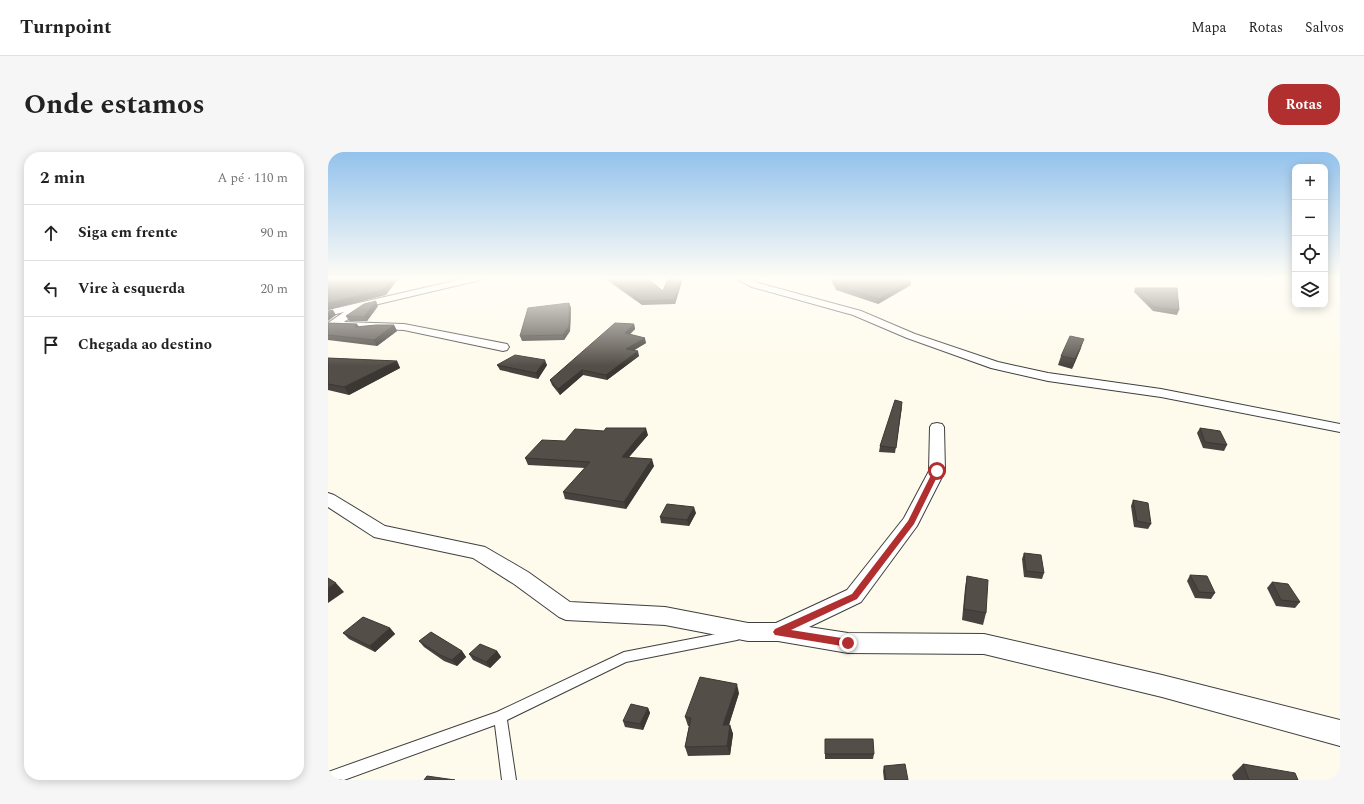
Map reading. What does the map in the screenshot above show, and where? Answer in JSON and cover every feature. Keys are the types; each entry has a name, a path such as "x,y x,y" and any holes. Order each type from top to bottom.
{"street":[{"path":"328,314 356,307"},
{"path":"360,307 332,325 404,327 503,347"},
{"path":"836,307 857,313 911,336 995,364 1048,376 1161,393 1340,428"},
{"path":"778,632 854,596 911,522 937,471 937,427"},
{"path":"328,498 380,532 478,552 521,578 566,611 665,616 748,632 778,632 848,643 984,644 1162,686 1340,733"}],"lane":[{"path":"328,779 500,717 624,657 748,632"},
{"path":"500,717 509,780"}],"building":[{"path":"359,307 371,307 364,317 346,316"},
{"path":"569,307 569,326 563,335 520,336 528,308"},
{"path":"1157,307 1179,307 1179,310"},
{"path":"328,323 357,324 355,327 394,325 374,340 328,335"},
{"path":"615,323 634,324 625,333 645,338 626,349 638,351 606,375 582,370 558,389 550,380"},
{"path":"1070,336 1084,339 1075,359 1061,356"},
{"path":"515,355 545,360 536,373 497,365"},
{"path":"328,358 397,361 344,387 328,384"},
{"path":"895,400 902,402 896,448 880,446"},
{"path":"606,428 646,428 622,457 652,459 624,502 563,492 590,462 525,458 542,440 565,441 575,429 604,431"},
{"path":"1200,428 1220,431 1227,445 1205,442"},
{"path":"1133,500 1148,503 1151,524 1137,521"},
{"path":"667,504 694,507 687,520 660,517"},
{"path":"1024,553 1041,555 1044,573 1026,571"},
{"path":"1190,575 1207,576 1215,593 1199,592"},
{"path":"967,576 988,580 986,613 964,609"},
{"path":"328,578 336,583 328,588"},
{"path":"1272,582 1288,584 1300,602 1281,600"},
{"path":"363,617 390,628 370,646 343,633"},
{"path":"431,632 462,651 452,660 440,655 419,641"},
{"path":"480,644 497,651 486,662 469,654"},
{"path":"700,677 737,684 723,725 730,725 727,746 685,747 691,718 685,717"},
{"path":"631,704 648,708 640,724 623,721"},
{"path":"825,739 873,739 874,754 825,754"},
{"path":"905,764 908,780 886,780 884,766"},
{"path":"1243,764 1295,773 1298,780 1249,780"},
{"path":"427,776 455,780 424,780"}],"route":[{"path":"848,643 778,632 854,596 911,522 937,471"}]}
